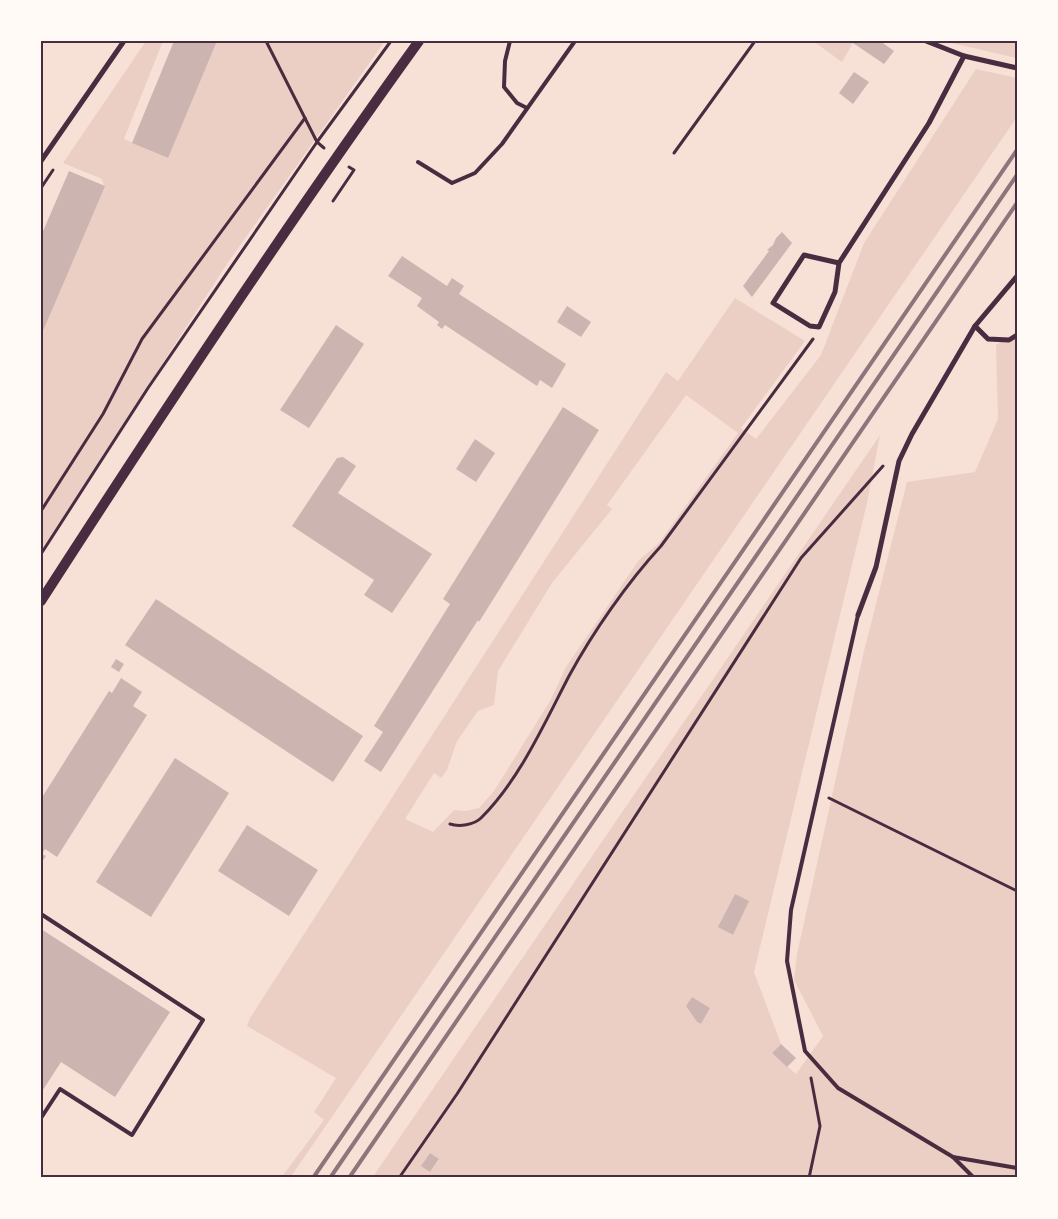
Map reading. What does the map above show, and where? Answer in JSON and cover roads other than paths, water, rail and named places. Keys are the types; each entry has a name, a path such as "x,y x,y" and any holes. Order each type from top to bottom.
{"main road":[{"path":"41,601 171,399 336,157 419,41"}],"street":[{"path":"41,161 124,41"},
{"path":"926,41 964,56 1017,68"},
{"path":"839,263 804,255 773,303 810,326 819,327 835,292 839,263 929,123 964,56"},
{"path":"858,615 876,567 900,461 912,434 975,326 1017,276"},
{"path":"975,326 988,339 1009,340 1017,334"}],"lane":[{"path":"510,41 505,62 504,87 517,103 527,108"},
{"path":"418,162 452,183 475,173 502,144 575,41"},
{"path":"858,615 820,793 791,910 786,961 805,1051 838,1088 953,1157 974,1178"},
{"path":"41,914 203,1020 132,1135 60,1090 41,1118"},
{"path":"953,1157 1017,1168"}],"railway":[{"path":"313,1178 1017,150"},
{"path":"330,1178 1017,175"},
{"path":"349,1178 1017,203"}]}
